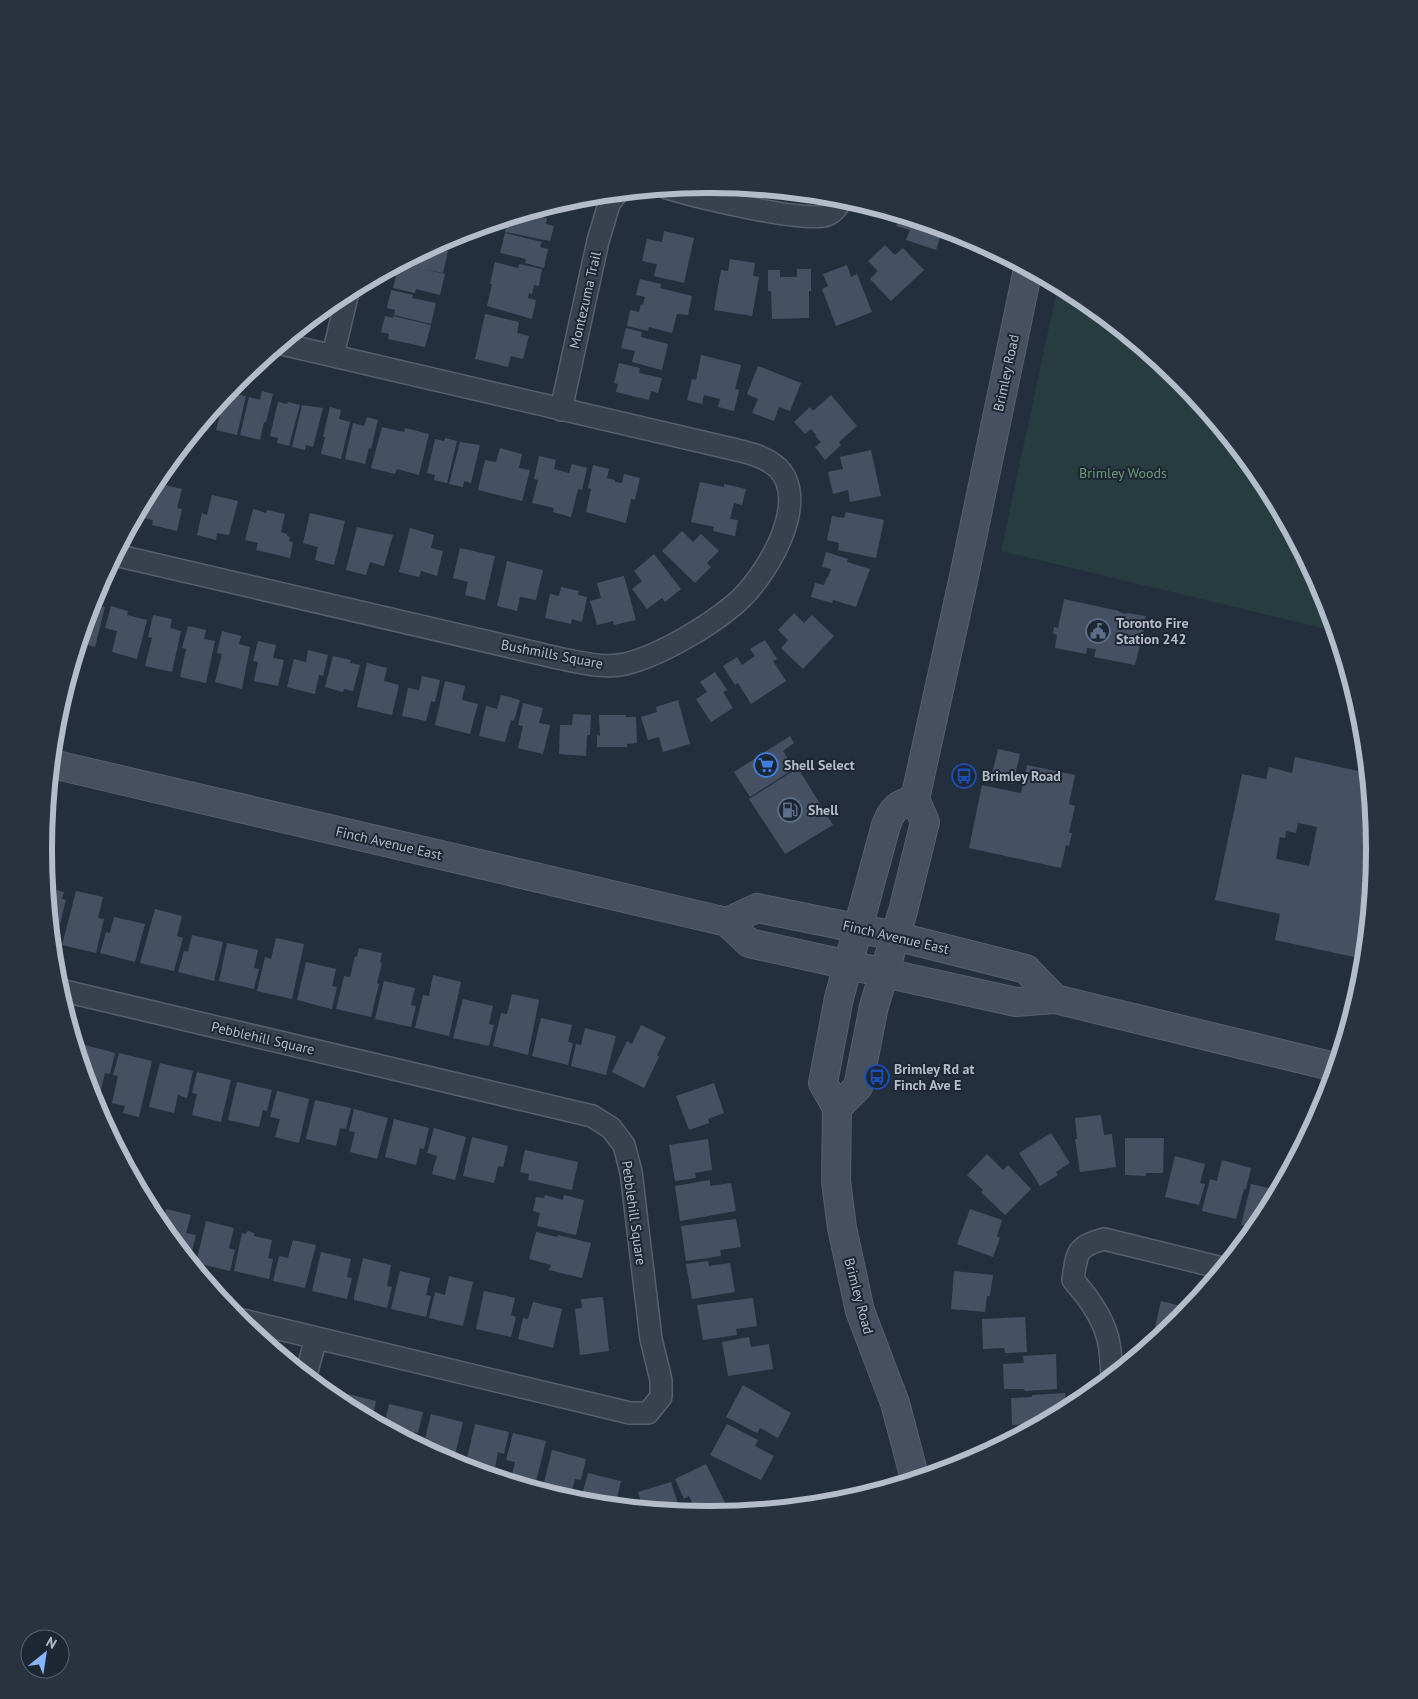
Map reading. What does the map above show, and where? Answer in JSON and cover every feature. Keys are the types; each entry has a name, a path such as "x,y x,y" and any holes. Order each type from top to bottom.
{"main road":[{"name":"Brimley Road","path":"913,1473 895,1404 860,1311 842,1228 836,1181 837,1108 823,1082 839,998 875,863 891,813 899,804 915,799 1027,276"},
{"name":"Finch Avenue East","path":"58,765 726,922 749,943 1016,1002 1055,999 1329,1066"},
{"path":"837,1108 858,1087 874,1006 903,911 925,822 915,799"},
{"name":"Finch Avenue East","path":"726,922 757,908 895,936 1026,969 1055,999"}],"street":[{"path":"688,193 717,201 807,217 828,215 837,206"},
{"name":"Montezuma Trail","path":"561,410 601,227 611,201"},
{"path":"333,356 345,303"},
{"name":"Bushmills Square","path":"121,557 558,658 597,665 624,665 650,656 684,638 736,603 756,581 774,554 785,527 790,497 787,485 779,469 766,459 737,450 289,346"},
{"name":"Pebblehill Square","path":"68,992 592,1116 611,1128 624,1145 631,1172 652,1339 662,1380 662,1397 648,1413 630,1413 255,1323"},
{"path":"1111,1368 1109,1344 1104,1326 1087,1295 1073,1280 1077,1257 1086,1244 1104,1239 1216,1266"},
{"path":"308,1369 316,1338"}],"green space":[{"name":"Brimley Woods","path":"1056,293 1109,329 1142,356 1203,417 1230,450 1278,521 1316,598 1328,629 1001,551"}],"building":[{"path":"537,216 547,218 546,224 554,226 550,241 505,232 507,225"},
{"path":"898,221 941,236 936,250 906,240 910,230 896,226"},
{"path":"664,231 694,238 684,283 654,276 657,264 642,261 647,239 662,242"},
{"path":"505,233 542,242 540,247 548,249 544,268 525,263 526,259 500,253"},
{"path":"885,245 895,255 903,248 924,270 891,301 870,279 878,271 868,261"},
{"path":"443,250 448,251 443,273 424,269 445,274 440,295 416,289 415,293 393,288 397,273 401,273 402,270 419,261"},
{"path":"730,259 755,263 753,276 759,277 752,316 714,310 721,270 728,271"},
{"path":"495,262 518,268 519,264 542,269 539,286 534,285 532,294 529,293 528,298 536,300 532,319 487,306"},
{"path":"847,265 851,277 857,274 872,312 836,326 822,289 828,286 823,274"},
{"path":"797,269 811,269 809,318 772,319 771,291 768,291 768,270 780,270 780,277 797,277"},
{"path":"640,279 661,284 660,288 692,296 688,315 677,314 672,333 649,327 648,331 627,326 630,310 639,312 641,304 643,305 645,297 636,295"},
{"path":"391,290 413,295 412,298 436,303 431,324 394,315 395,310 387,308"},
{"path":"485,314 519,322 517,333 529,336 523,359 511,356 508,367 475,359"},
{"path":"385,316 393,318 393,316 431,325 425,347 388,339 389,334 381,332"},
{"path":"626,328 642,332 641,337 668,344 662,370 632,362 635,351 621,348"},
{"path":"701,355 741,365 735,389 739,390 734,411 718,407 720,399 704,395 702,404 687,400 692,379 696,380"},
{"path":"619,363 640,368 639,373 662,378 658,393 651,391 649,400 616,392 618,384 614,383"},
{"path":"758,366 801,383 790,411 779,407 774,421 752,413 758,399 747,394"},
{"path":"262,391 273,394 260,440 240,435 249,397 260,400"},
{"path":"236,394 246,396 237,435 216,430 221,411"},
{"path":"831,395 857,426 839,442 841,445 825,460 815,447 821,442 816,435 811,429 805,434 794,422 810,407 813,411"},
{"path":"278,402 300,405 289,446 277,443 278,438 270,436"},
{"path":"302,405 323,408 313,447 306,445 305,450 292,447"},
{"path":"330,407 341,410 339,419 350,422 341,459 321,454"},
{"path":"367,417 378,420 371,449 369,448 365,464 345,459 353,423 364,426"},
{"path":"382,427 404,432 405,428 429,434 419,475 397,469 395,474 371,468"},
{"path":"445,438 457,441 447,483 434,480 435,475 427,473 435,439 444,441"},
{"path":"460,442 480,445 471,483 464,481 463,487 449,484"},
{"path":"500,448 522,454 519,468 530,470 522,501 478,490 485,460 496,462"},
{"path":"871,450 881,496 850,502 848,490 833,494 828,472 843,469 840,457"},
{"path":"539,456 556,460 554,469 569,473 572,464 587,468 582,490 578,489 571,517 553,512 554,508 532,503 538,480 534,479"},
{"path":"593,465 609,469 607,478 615,480 615,482 622,483 624,474 640,478 635,500 631,499 626,523 586,512 591,489 588,488"},
{"path":"700,482 724,487 724,484 746,489 742,505 734,503 730,519 738,520 735,536 713,531 714,527 691,522"},
{"path":"163,485 182,489 177,508 182,509 177,531 152,525 153,520 142,518"},
{"path":"212,495 238,501 229,535 217,533 216,540 197,535 202,513 207,515"},
{"path":"253,509 266,513 267,510 285,514 281,532 287,534 290,537 289,541 293,542 290,558 256,550 258,543 245,540"},
{"path":"846,512 884,520 876,558 838,550 839,543 827,540 832,516 844,518"},
{"path":"310,513 345,521 334,565 315,560 318,547 303,543"},
{"path":"357,527 393,535 384,566 370,562 366,575 346,570"},
{"path":"410,528 434,535 431,548 443,551 437,576 421,571 419,577 399,572"},
{"path":"682,531 693,542 701,534 719,551 707,563 711,567 695,583 662,551"},
{"path":"460,548 495,556 485,600 465,595 468,582 453,578"},
{"path":"826,552 848,559 847,562 870,569 856,607 833,600 832,603 811,597 815,583 824,585 831,569 822,567"},
{"path":"654,554 681,589 665,602 662,598 647,609 632,589 642,581 634,571"},
{"path":"507,561 543,570 536,600 520,597 517,611 497,606"},
{"path":"624,576 636,620 614,625 613,621 597,625 590,601 601,598 597,583"},
{"path":"561,587 579,591 578,595 587,597 582,622 572,619 571,624 545,618 550,594 559,596"},
{"name":"Toronto Fire Station 242","path":"1064,599 1126,614 1146,616 1144,622 1152,624 1151,628 1143,626 1135,665 1094,657 1096,649 1087,648 1086,654 1055,648 1057,635 1053,633 1054,627 1058,628"},
{"path":"101,602 101,606 105,607 95,647 85,644"},
{"path":"111,606 128,611 127,615 147,620 137,659 112,652 117,631 105,628"},
{"path":"794,613 804,623 812,615 834,636 803,669 781,648 788,640 778,630"},
{"path":"153,615 172,619 170,628 181,631 172,672 145,666 152,638 148,637"},
{"path":"188,626 206,630 204,639 215,641 206,683 180,677 186,649 182,648"},
{"path":"222,631 241,636 239,644 250,647 242,689 215,682 222,654 217,653"},
{"path":"765,640 777,659 773,661 786,681 751,704 738,683 735,685 723,666 737,657 742,665 755,656 750,649"},
{"path":"258,641 276,645 273,658 284,660 278,686 254,681 258,662 253,661"},
{"path":"308,650 328,655 323,676 319,675 315,694 287,687 294,659 306,662"},
{"path":"333,656 351,660 350,663 360,665 353,691 344,689 343,692 325,687"},
{"path":"367,663 387,668 384,681 399,685 392,715 357,707"},
{"path":"715,672 727,690 723,692 733,708 711,722 696,699 707,692 700,682"},
{"path":"422,676 440,680 435,702 431,701 426,721 402,716 408,688 419,690"},
{"path":"445,681 465,686 462,700 478,704 470,734 435,725"},
{"path":"501,695 520,700 514,721 511,720 505,742 479,736 486,706 497,709"},
{"path":"678,700 690,744 663,752 659,737 648,740 641,717 657,712 656,707"},
{"path":"523,703 543,708 539,723 550,725 543,754 518,748 523,726 518,725"},
{"path":"573,714 591,715 590,735 587,735 586,756 559,754 560,725 572,725"},
{"path":"599,715 636,717 637,743 627,744 627,747 597,747 597,735 600,736"},
{"path":"790,736 794,743 783,751 794,769 750,797 734,772"},
{"path":"998,749 1020,754 1013,784 991,778"},
{"path":"1295,757 1361,772 1366,850 1364,892 1356,958 1275,940 1280,914 1215,900 1242,774 1266,779 1269,767 1292,773","holes":["1298,823 1317,827 1309,866 1276,859 1280,837 1285,838 1286,831 1296,833"]},
{"path":"1027,765 1075,775 1069,804 1075,806 1069,833 1072,833 1069,846 1066,845 1061,868 969,848 982,785 1021,793"},
{"path":"798,768 833,825 785,854 749,799"},
{"path":"54,889 64,892 62,899 66,900 58,932"},
{"path":"76,891 103,897 98,918 104,919 96,953 62,945"},
{"path":"155,909 182,916 177,936 183,938 174,971 140,963"},
{"path":"114,917 145,924 135,962 100,953 106,932 110,933"},
{"path":"192,935 223,942 214,981 178,972 184,951 188,952"},
{"path":"276,938 304,944 292,999 257,991 265,957 271,959"},
{"path":"227,943 258,950 254,968 259,969 254,989 219,981"},
{"path":"359,948 382,953 380,962 382,963 377,983 379,984 371,1017 336,1009 344,976 350,977"},
{"path":"306,962 336,969 332,986 337,987 332,1009 297,1000"},
{"path":"433,975 461,982 449,1036 415,1028 423,995 429,996"},
{"path":"384,981 415,988 411,1005 416,1006 411,1027 375,1019"},
{"path":"512,994 539,1000 528,1055 493,1046 501,1013 507,1014"},
{"path":"463,999 493,1006 489,1024 494,1025 489,1046 453,1038"},
{"path":"541,1018 572,1025 568,1042 573,1043 568,1065 532,1056"},
{"path":"641,1025 666,1037 644,1088 612,1072 627,1041 632,1044"},
{"path":"585,1028 616,1036 606,1075 571,1066 576,1044 581,1045"},
{"path":"82,1044 115,1053 110,1074 105,1073 101,1090 98,1089"},
{"path":"119,1053 152,1061 139,1117 123,1113 125,1106 112,1103 118,1076 113,1075"},
{"path":"160,1063 193,1071 187,1098 178,1095 174,1113 149,1107"},
{"path":"197,1072 231,1080 221,1122 192,1115 197,1094 192,1093"},
{"path":"237,1082 272,1090 267,1111 263,1110 259,1127 228,1120"},
{"path":"714,1083 724,1113 708,1119 709,1123 689,1130 676,1096"},
{"path":"277,1091 309,1099 299,1143 275,1137 280,1119 270,1117"},
{"path":"315,1100 351,1108 346,1129 340,1128 336,1146 306,1139"},
{"path":"354,1109 388,1118 377,1159 350,1152 355,1132 349,1131"},
{"path":"1101,1115 1104,1135 1112,1134 1116,1167 1080,1172 1075,1139 1077,1139 1075,1118"},
{"path":"394,1119 429,1128 424,1149 420,1148 416,1165 385,1157"},
{"path":"434,1128 466,1137 455,1180 432,1174 437,1156 427,1153"},
{"path":"1051,1133 1070,1163 1056,1172 1058,1175 1040,1186 1019,1153"},
{"path":"472,1137 508,1146 503,1167 498,1166 494,1183 463,1176"},
{"path":"1125,1138 1164,1138 1163,1173 1146,1173 1146,1176 1125,1175"},
{"path":"708,1139 712,1170 695,1173 696,1178 675,1181 669,1145"},
{"path":"525,1150 578,1162 572,1190 528,1180 529,1174 520,1172"},
{"path":"987,1154 1003,1170 1008,1165 1031,1189 1005,1215 981,1192 983,1190 967,1175"},
{"path":"1175,1156 1205,1164 1200,1183 1205,1184 1199,1205 1165,1197"},
{"path":"1222,1160 1251,1168 1236,1219 1202,1211 1210,1179 1217,1181"},
{"path":"710,1180 710,1186 731,1183 736,1211 680,1221 675,1186"},
{"path":"1251,1184 1271,1189 1246,1226 1241,1225"},
{"path":"545,1195 563,1200 564,1195 584,1200 576,1235 537,1226 540,1213 533,1211 536,1197 544,1198"},
{"path":"166,1209 191,1215 186,1233 196,1235 192,1253 188,1249 164,1216"},
{"path":"970,1209 1002,1220 997,1236 1000,1238 993,1257 957,1244"},
{"path":"736,1219 741,1247 720,1250 721,1256 686,1261 681,1226"},
{"path":"206,1221 234,1228 229,1248 235,1250 230,1271 200,1264 197,1260"},
{"path":"248,1231 254,1233 254,1236 272,1240 268,1258 273,1259 269,1279 234,1271 242,1233 245,1234"},
{"path":"536,1232 591,1243 582,1278 549,1270 551,1265 529,1259"},
{"path":"293,1240 316,1245 305,1288 273,1281 279,1256 288,1258"},
{"path":"321,1252 351,1259 347,1277 352,1278 347,1299 312,1291"},
{"path":"363,1258 391,1265 387,1286 392,1287 387,1308 354,1300"},
{"path":"708,1261 709,1266 730,1263 735,1292 692,1299 686,1264"},
{"path":"400,1271 430,1278 426,1295 431,1296 426,1317 391,1309"},
{"path":"954,1271 993,1275 990,1296 987,1296 985,1312 951,1309"},
{"path":"449,1276 473,1282 463,1326 429,1318 435,1292 445,1295"},
{"path":"484,1291 515,1298 511,1315 516,1317 511,1337 476,1329"},
{"path":"603,1297 609,1351 580,1355 575,1309 582,1308 581,1299"},
{"path":"753,1298 757,1326 736,1329 737,1335 703,1340 697,1305"},
{"path":"1161,1301 1181,1306 1158,1328 1155,1327"},
{"path":"533,1302 562,1309 553,1348 518,1339 523,1318 528,1319"},
{"path":"1025,1317 1027,1352 1005,1353 1004,1348 983,1349 982,1319"},
{"path":"749,1337 751,1347 769,1344 773,1369 728,1376 722,1342"},
{"path":"1056,1354 1057,1389 1025,1391 1024,1389 1004,1389 1003,1364 1024,1363 1023,1356"},
{"path":"743,1385 791,1413 778,1438 760,1428 757,1433 726,1417"},
{"path":"1065,1393 1065,1400 1025,1424 1012,1425 1011,1398 1032,1397 1032,1395"},
{"path":"348,1394 376,1401 373,1413 347,1397"},
{"path":"389,1404 423,1412 418,1433 414,1432 413,1435 385,1420"},
{"path":"431,1414 463,1422 455,1455 425,1439"},
{"path":"475,1424 509,1432 504,1454 498,1452 495,1470 467,1459"},
{"path":"727,1424 758,1440 755,1446 774,1456 761,1480 710,1455"},
{"path":"513,1433 546,1441 536,1483 512,1475 515,1462 506,1460"},
{"path":"552,1450 586,1459 581,1480 575,1479 572,1491 543,1485"},
{"path":"706,1464 725,1503 719,1506 693,1506 689,1496 684,1499 675,1479"},
{"path":"588,1473 621,1481 617,1499 583,1493"},
{"path":"671,1482 678,1505 641,1502 638,1492"}],"place":[{"name":"Toronto Fire Station 242","path":"1098,631"},
{"name":"Shell Select","path":"766,765"},
{"name":"Brimley Road","path":"964,776"},
{"name":"Shell","path":"790,810"},
{"name":"Brimley Rd at Finch Ave E","path":"877,1077"}]}
